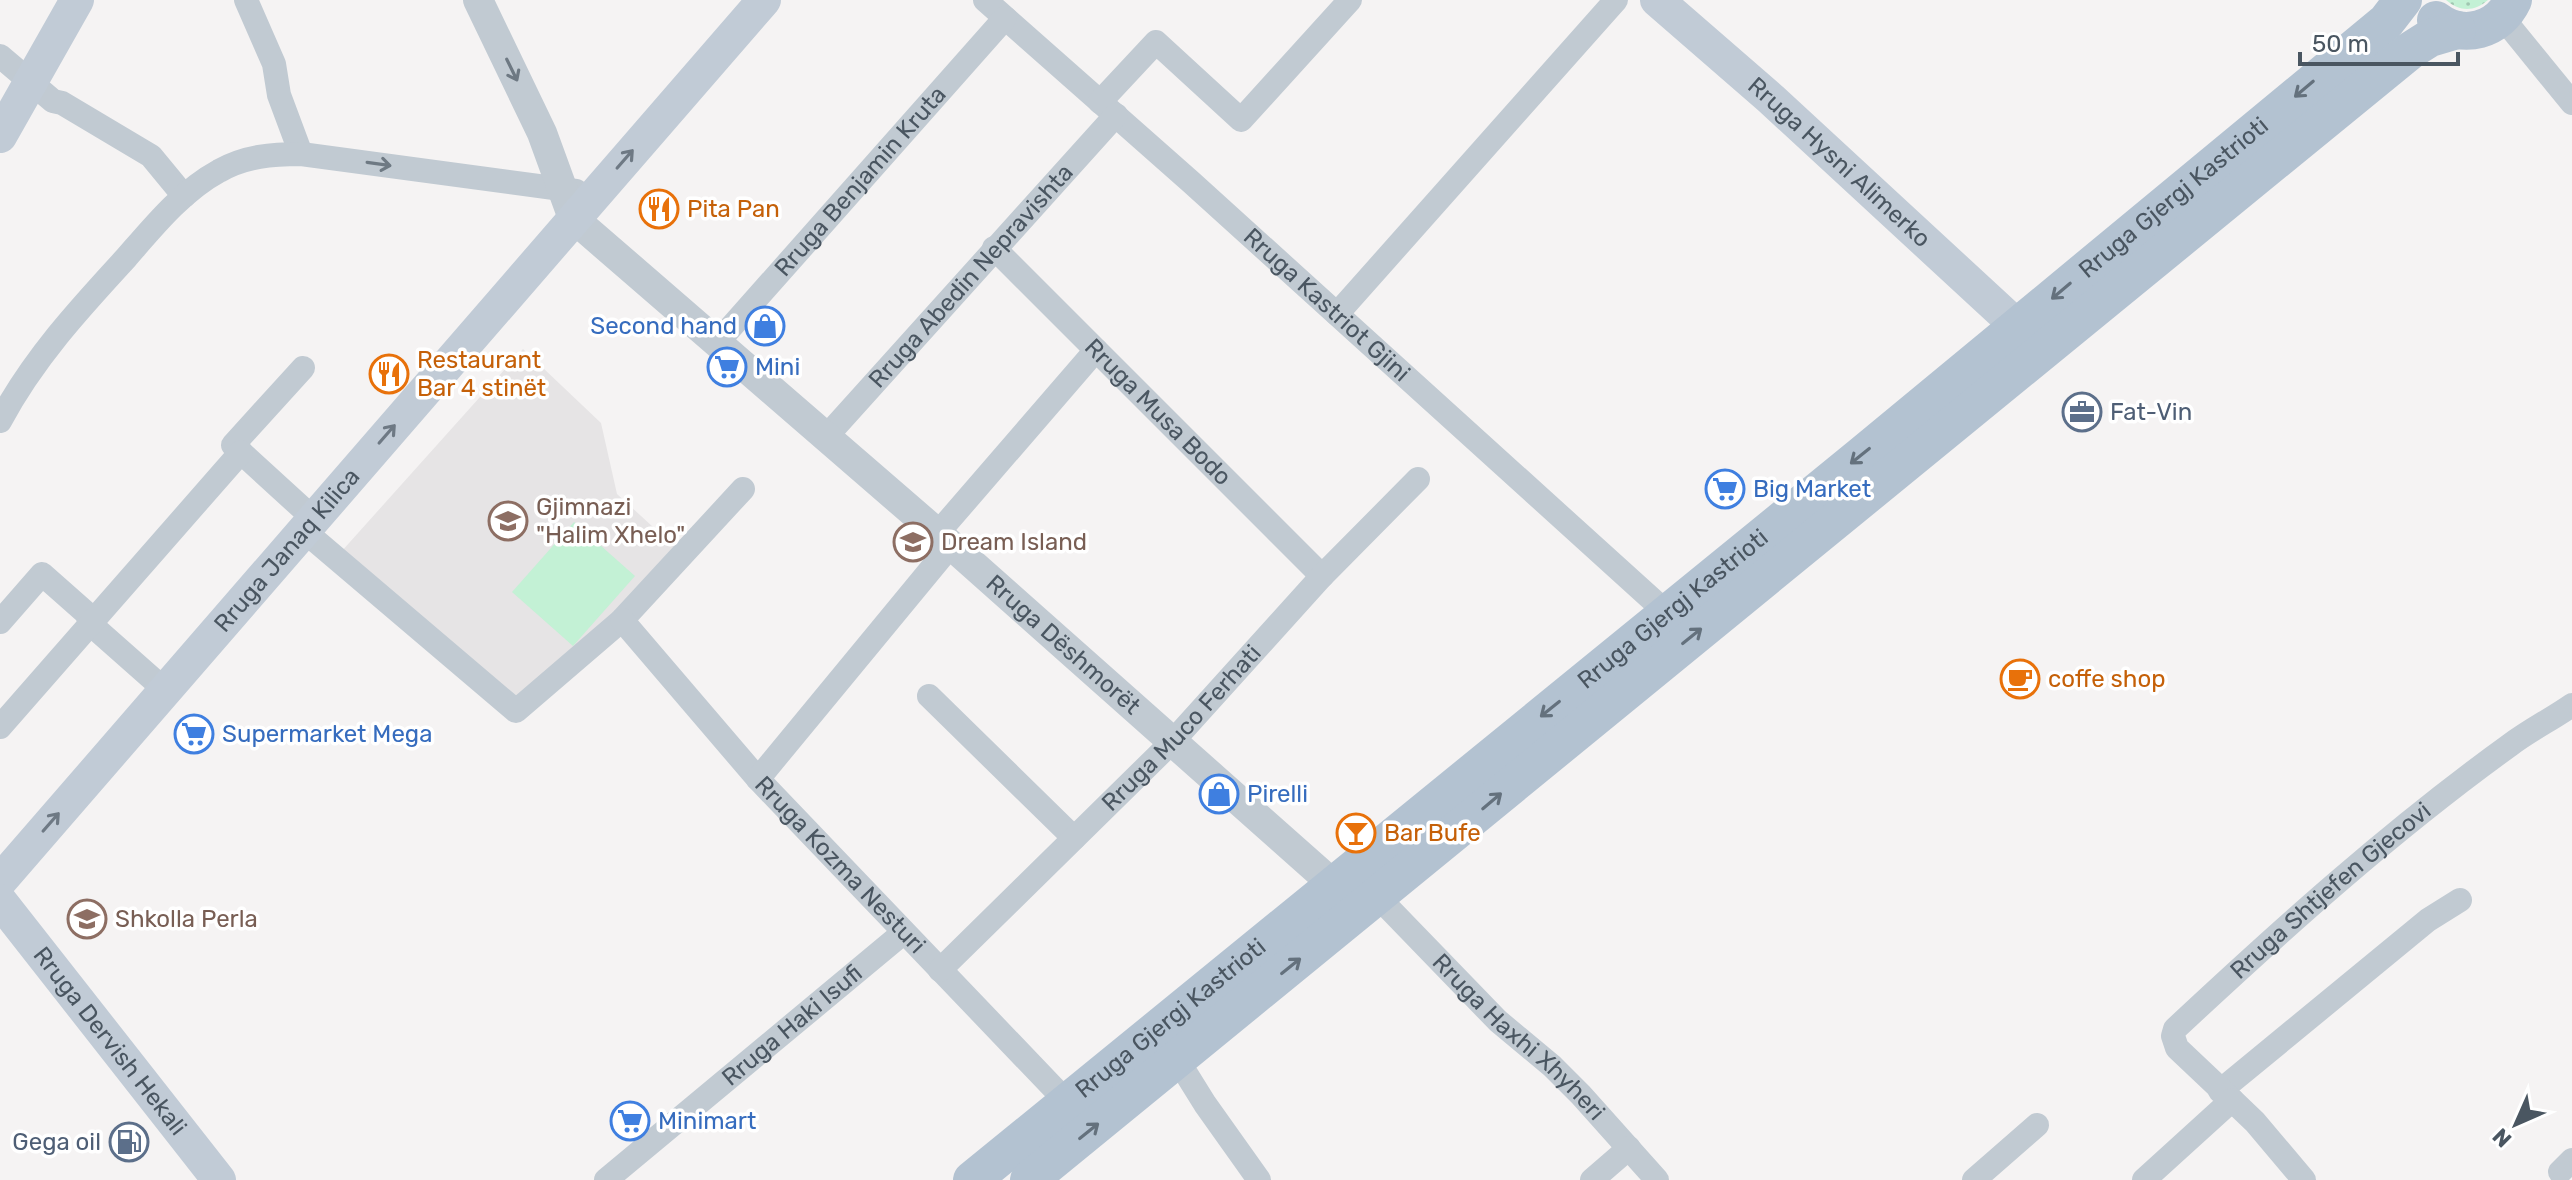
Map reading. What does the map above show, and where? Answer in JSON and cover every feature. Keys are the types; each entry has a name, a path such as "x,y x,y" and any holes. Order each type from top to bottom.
{"main road":[{"path":"0,136 77,0"},
{"name":"Rruga Janaq Kilica","path":"0,881 308,524 577,200 764,0"},
{"name":"Rruga Hysni Alimerko","path":"1657,0 1771,99 2017,326"},
{"name":"Rruga Gjergj Kastrioti","path":"972,1180 2386,22 2403,0"},
{"path":"2421,0 2431,16 2457,30"},
{"name":"Rruga Gjergj Kastrioti","path":"1029,1180 2411,50 2430,38 2488,26 2507,9"},
{"name":"Rruga Dervish Hekali","path":"0,901 219,1180"}],"street":[{"path":"246,0 274,64 279,95 301,154"},
{"path":"478,0 577,200"},
{"name":"Rruga Kastriot Gjini","path":"985,0 1667,613"},
{"name":"Rruga Abedin Nepravishta","path":"825,438 994,248 1108,108 1156,42 1241,120 1350,0"},
{"path":"1337,314 1616,0"},
{"path":"2507,9 2572,103"},
{"name":"Rruga Benjamin Kruta","path":"717,343 1005,18"},
{"path":"0,56 53,101 62,103 151,156 184,196"},
{"path":"0,421 20,384 52,342 184,196 219,171 242,161 272,154 301,154 577,200"},
{"name":"Rruga Dëshmorët","path":"577,200 717,343 1334,885"},
{"name":"Rruga Musa Bodo","path":"994,248 1322,576"},
{"path":"758,779 1096,350"},
{"path":"303,368 233,445 308,524 516,711 622,620 743,489"},
{"path":"0,727 241,452"},
{"name":"Rruga Muco Ferhati","path":"940,970 1173,741 1322,576 1418,479"},
{"path":"0,622 42,574 165,690"},
{"name":"Rruga Kozma Nesturi","path":"622,620 758,779 1067,1102"},
{"path":"929,696 1074,838"},
{"name":"Rruga Shtjefen Gjecovi","path":"2226,1095 2177,1048 2174,1043 2175,1029 2340,881 2444,796 2512,744 2572,705"},
{"name":"Rruga Haxhi Xhyheri","path":"1377,896 1498,1021 1574,1087 1657,1180"},
{"path":"2144,1180 2226,1095 2428,920 2460,900"},
{"name":"Rruga Haki Isufi","path":"606,1180 903,933"},
{"path":"1177,1059 1259,1180"},
{"path":"2226,1095 2255,1122 2304,1180"},
{"path":"1974,1180 2037,1125"},
{"path":"1592,1180 1629,1148"}],"shaded area":[{"name":"Gjimnazi \"Halim Xhelo\"","path":"523,349 601,423 617,494 676,548 615,613 516,696 341,552"}],"green space":[{"path":"2446,0 2488,0 2478,7 2467,9 2456,7"},
{"path":"574,522 635,576 573,646 512,592"}],"place":[{"name":"Pita Pan","path":"659,209"},
{"name":"Second hand","path":"765,326"},
{"name":"Mini","path":"727,367"},
{"name":"Restaurant Bar 4 stinët","path":"389,374"},
{"name":"Fat-Vin","path":"2082,412"},
{"name":"Big Market","path":"1725,489"},
{"name":"Gjimnazi \"Halim Xhelo\"","path":"508,521"},
{"name":"Dream Island","path":"913,542"},
{"name":"coffe shop","path":"2020,679"},
{"name":"Supermarket Mega","path":"194,734"},
{"name":"Pirelli","path":"1219,794"},
{"name":"Bar Bufe","path":"1356,833"},
{"name":"Shkolla Perla","path":"87,919"},
{"name":"Minimart","path":"630,1121"},
{"name":"Gega oil","path":"129,1142"}]}
